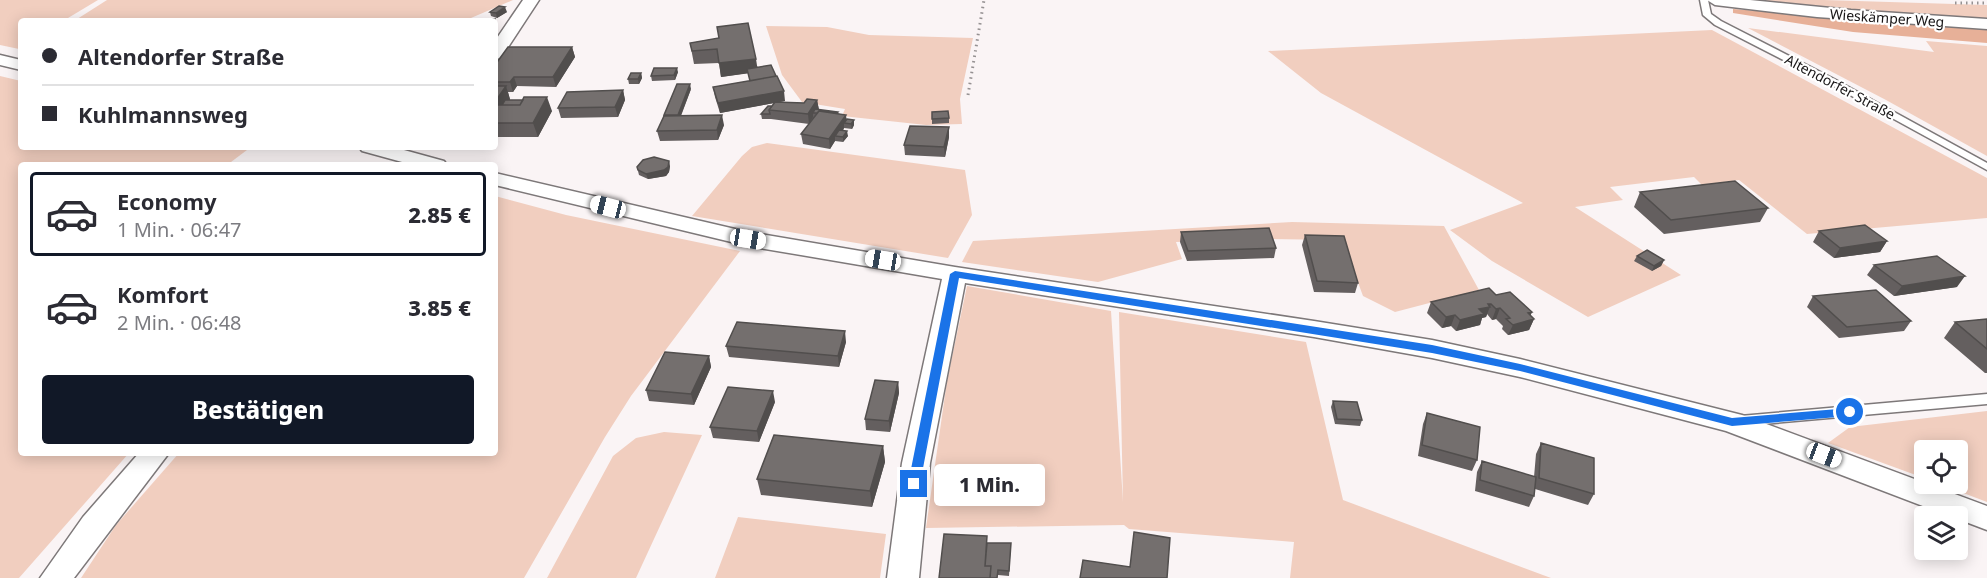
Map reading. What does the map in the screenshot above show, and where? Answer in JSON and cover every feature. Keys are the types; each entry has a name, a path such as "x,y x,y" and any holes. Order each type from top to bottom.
{"street":[{"path":"498,50 531,0"},
{"name":"Wieskämper Weg","path":"1715,0 1861,17 1987,24"},
{"path":"0,60 18,64"},
{"path":"382,150 427,162"},
{"path":"498,180 748,239 1432,349 1520,368 1732,422 1987,518"},
{"path":"903,578 916,463 955,274"},
{"path":"56,578 94,526 152,456"}],"lane":[{"name":"Altendorfer Straße","path":"1704,0 1707,15 1718,23 1832,81 1987,167"},
{"path":"1732,422 1987,399"}],"path":[{"path":"968,95 984,0"}],"shaded area":[{"path":"0,0 98,0 68,18 18,18 18,49 0,45"},
{"path":"107,0 513,0 471,18 79,18"},
{"path":"1734,0 1987,5 1987,21 1881,15"},
{"path":"1733,9 1987,29 1987,43 1853,32 1733,13"},
{"path":"766,26 827,27 869,35 973,38 960,99 962,124 926,125 842,116 845,109 802,102 782,75"},
{"path":"1748,28 1934,52 1926,41 1987,46 1987,156 1886,100"},
{"path":"1712,30 1987,178 1987,218 1807,234 1739,180 1702,185 1694,177 1610,187 1623,200 1575,207 1681,275 1588,317 1492,261 1450,230 1523,203 1321,93 1268,51"},
{"path":"0,76 18,80 18,150 247,150 231,162 18,162 18,456 126,456 19,578 0,578"},
{"path":"767,143 965,170 972,215 948,258 692,216 742,156 752,147"},
{"path":"498,197 566,215 740,251 631,396 524,578 81,578 116,525 176,456 498,456"},
{"path":"1292,222 1444,226 1479,290 1395,312 1363,296 1349,258 1335,240 1266,239 1176,242 1182,259 1098,282 962,262 973,241"},
{"path":"967,286 1111,311 1123,502 1119,312 1306,342 1343,500 1551,578 1290,578 1294,542 1129,529 1124,525 926,528 947,381"},
{"path":"1987,411 1987,502 1966,494 1968,494 1968,440 1914,440 1914,474 1828,443 1850,427"},
{"path":"664,432 702,435 636,578 547,578 613,456 636,438"},
{"path":"738,517 886,534 880,578 715,578"}],"building":[{"path":"499,6 505,7 496,13 490,12"},
{"path":"748,23 756,59 719,63 717,49 692,51 690,43 719,38 717,27"},
{"path":"508,47 572,47 553,77 514,77 510,82 498,82 498,61"},
{"path":"771,65 776,76 750,81 747,69"},
{"path":"654,68 677,68 674,75 651,76"},
{"path":"631,73 641,73 638,79 628,79"},
{"path":"777,76 784,91 718,103 713,87"},
{"path":"677,84 690,84 678,115 664,115"},
{"path":"498,86 506,86 498,98"},
{"path":"623,90 615,107 558,108 567,92"},
{"path":"524,97 547,97 533,123 498,123 498,105 520,105"},
{"path":"807,99 817,100 808,114 769,110 775,102 804,103"},
{"path":"505,100 523,100 520,105 502,105"},
{"path":"768,106 772,106 769,110 770,114 761,114"},
{"path":"815,109 838,112 813,113"},
{"path":"819,111 846,115 829,139 801,134"},
{"path":"948,111 949,118 932,119 932,112"},
{"path":"722,115 717,130 657,131 664,116"},
{"path":"847,119 854,120 851,124 844,123"},
{"path":"910,126 949,127 944,147 904,145"},
{"path":"839,130 847,131 843,137 835,136"},
{"path":"654,157 669,161 668,167 646,174 638,170 637,167 643,160"},
{"path":"1735,181 1768,208 1671,220 1640,192"},
{"path":"1865,225 1887,241 1840,248 1819,231"},
{"path":"1269,228 1276,248 1188,251 1181,232"},
{"path":"1305,235 1344,236 1358,283 1317,281"},
{"path":"1647,250 1664,260 1654,266 1637,256"},
{"path":"1937,256 1965,276 1902,286 1874,265"},
{"path":"1489,288 1496,295 1510,292 1532,312 1528,313 1534,319 1513,325 1506,319 1510,318 1500,308 1496,309 1488,304 1490,307 1479,309 1484,314 1460,320 1455,315 1446,317 1431,302"},
{"path":"1876,290 1911,321 1847,327 1813,296"},
{"path":"1987,319 1987,349 1955,322"},
{"path":"737,322 845,331 838,356 726,346"},
{"path":"665,352 709,356 691,394 646,390"},
{"path":"875,380 898,382 889,421 865,419"},
{"path":"728,387 773,391 757,431 710,427"},
{"path":"1333,401 1357,402 1362,420 1337,419"},
{"path":"1427,413 1480,427 1477,460 1422,445"},
{"path":"774,435 883,446 870,491 757,479"},
{"path":"1541,443 1594,458 1594,494 1539,478"},
{"path":"1482,461 1536,477 1534,496 1480,480"},
{"path":"1134,532 1170,538 1167,578 1080,578 1083,560 1130,567"},
{"path":"944,534 987,536 985,566 991,566 990,578 939,578"},
{"path":"987,543 1011,543 1009,571 998,570 997,578 990,578 991,566 985,566"}],"route":[{"path":"914,484 916,463 955,274 1432,349 1520,368 1732,422 1850,412"}]}
